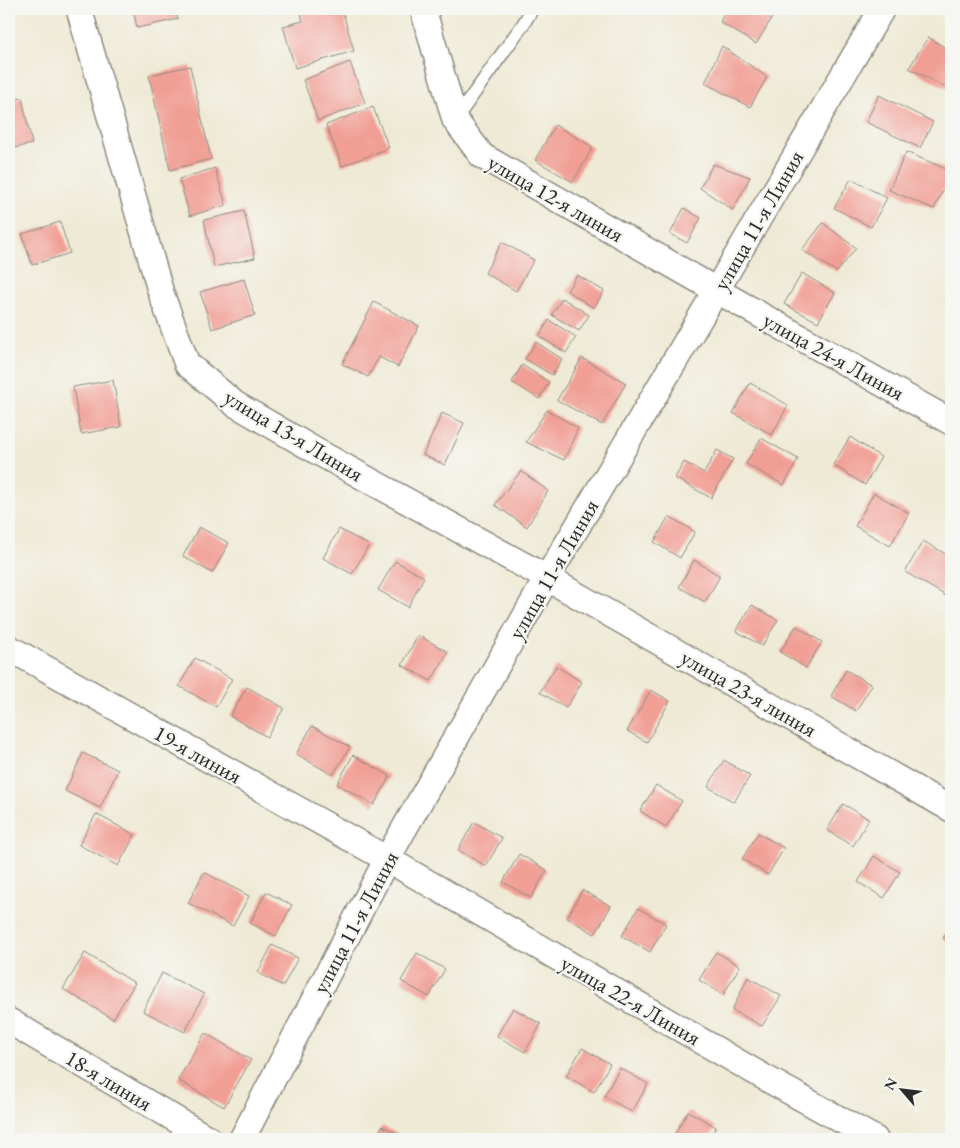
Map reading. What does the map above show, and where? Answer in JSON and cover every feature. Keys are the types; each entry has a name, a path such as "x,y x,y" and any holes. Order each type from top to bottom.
{"street":[{"name":"улица 13-я Линия","path":"79,9 161,293 187,364 235,404 316,451 547,578"},
{"name":"улица 12-я линия","path":"423,9 455,120 482,156 716,290"},
{"name":"улица 11-я Линия","path":"242,1139 387,859 547,578 882,9"},
{"name":"улица 24-я Линия","path":"716,290 951,422"},
{"name":"улица 23-я линия","path":"547,578 951,808"},
{"name":"19-я линия","path":"9,648 387,859"},
{"name":"улица 22-я Линия","path":"387,859 762,1076 876,1139"},
{"name":"18-я линия","path":"9,1021 209,1139"}],"lane":[{"path":"455,120 532,9"}],"building":[{"path":"133,9 175,9 178,19 137,28"},
{"path":"342,9 354,51 295,68 283,26 303,21 300,10"},
{"path":"726,9 777,10 756,44 720,22"},
{"path":"804,9 819,9 815,15"},
{"path":"928,37 951,51 950,90 909,68"},
{"path":"722,46 767,77 750,107 705,83"},
{"path":"350,62 365,103 318,121 303,80"},
{"path":"190,66 211,159 170,170 149,75"},
{"path":"879,95 933,122 920,148 866,122"},
{"path":"22,98 32,144 9,149 9,101"},
{"path":"373,107 389,148 342,166 326,125"},
{"path":"555,125 593,147 573,182 535,160"},
{"path":"906,152 951,171 934,209 889,190"},
{"path":"713,164 750,177 733,210 700,188"},
{"path":"215,168 226,205 190,216 179,179"},
{"path":"851,179 887,198 871,227 834,208"},
{"path":"684,208 701,218 687,243 670,234"},
{"path":"244,211 255,258 214,267 204,220"},
{"path":"60,222 70,253 32,265 22,234"},
{"path":"823,223 856,248 837,272 802,250"},
{"path":"502,242 534,260 516,291 485,273"},
{"path":"802,273 835,293 818,322 784,304"},
{"path":"577,275 604,291 594,308 567,291"},
{"path":"244,279 255,315 212,329 200,292"},
{"path":"562,298 589,315 579,331 552,315"},
{"path":"374,302 419,326 398,367 379,357 368,377 342,364"},
{"path":"549,320 576,337 566,353 539,336"},
{"path":"536,342 562,359 552,375 525,359"},
{"path":"582,358 626,383 602,425 557,400"},
{"path":"522,365 549,382 539,399 512,382"},
{"path":"113,380 121,427 81,434 73,387"},
{"path":"750,383 788,405 772,435 733,413"},
{"path":"547,410 578,428 564,460 526,442"},
{"path":"442,413 464,423 445,465 423,455"},
{"path":"850,437 881,457 865,485 833,465"},
{"path":"761,438 798,459 784,485 746,464"},
{"path":"717,450 733,459 711,498 675,478 684,462 704,473"},
{"path":"521,471 548,491 527,527 495,505"},
{"path":"874,493 909,513 890,546 855,526"},
{"path":"669,516 695,532 680,558 654,542"},
{"path":"199,527 229,543 212,573 183,556"},
{"path":"339,529 369,545 352,574 323,558"},
{"path":"923,541 951,557 951,592 948,597 905,572"},
{"path":"694,560 720,576 705,602 679,587"},
{"path":"395,561 424,577 408,607 378,590"},
{"path":"752,605 778,620 762,646 736,631"},
{"path":"796,626 822,642 806,668 780,652"},
{"path":"418,635 448,652 431,681 402,665"},
{"path":"195,658 232,679 216,707 179,686"},
{"path":"556,666 582,682 566,708 540,692"},
{"path":"846,670 872,685 856,711 831,696"},
{"path":"247,687 284,708 267,737 230,716"},
{"path":"651,690 670,701 647,742 627,731"},
{"path":"312,726 350,747 333,775 296,754"},
{"path":"83,753 118,770 100,808 65,791"},
{"path":"353,755 390,776 374,805 337,784"},
{"path":"724,760 750,776 734,802 708,787"},
{"path":"656,785 682,801 666,827 640,811"},
{"path":"843,804 869,819 853,846 827,830"},
{"path":"96,814 135,835 118,866 79,845"},
{"path":"474,822 502,838 486,866 458,850"},
{"path":"758,833 784,848 768,875 742,859"},
{"path":"519,854 547,870 531,898 503,882"},
{"path":"874,856 900,872 884,898 858,882"},
{"path":"204,872 249,896 233,926 188,903"},
{"path":"582,890 611,906 595,934 567,918"},
{"path":"266,892 292,905 276,936 250,923"},
{"path":"638,908 666,924 650,952 622,936"},
{"path":"951,925 951,943 943,938"},
{"path":"272,945 298,958 283,986 258,973"},
{"path":"716,952 740,966 723,995 699,980"},
{"path":"85,953 135,983 113,1019 63,989"},
{"path":"417,953 445,969 429,997 401,981"},
{"path":"162,973 204,994 185,1032 143,1011"},
{"path":"748,977 781,996 762,1026 732,1010"},
{"path":"513,1008 541,1024 525,1052 497,1036"},
{"path":"205,1033 251,1060 224,1107 178,1080"},
{"path":"582,1048 610,1064 594,1092 566,1076"},
{"path":"620,1068 648,1084 632,1112 604,1096"},
{"path":"688,1111 716,1127 709,1139 672,1139"},
{"path":"382,1126 409,1139 375,1139"}]}
